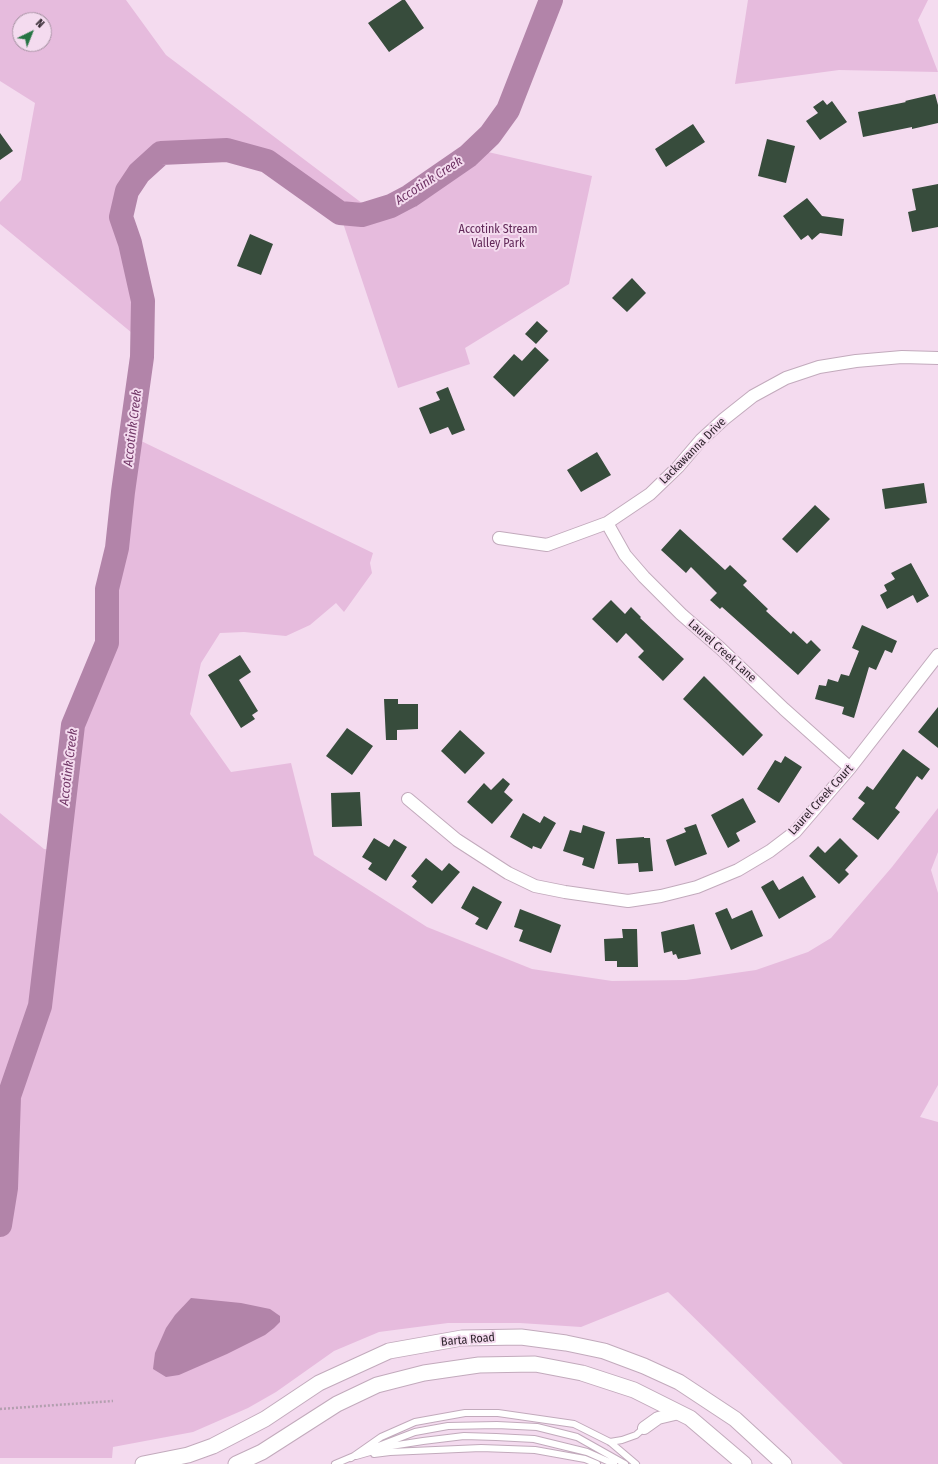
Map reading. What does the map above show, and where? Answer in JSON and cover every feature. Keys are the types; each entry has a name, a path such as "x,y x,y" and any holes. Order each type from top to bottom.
{"street":[{"name":"Lackawanna Drive","path":"499,538 546,545 607,523 650,494 701,440 753,396 796,374 819,367 856,361 902,357 938,358"},
{"name":"Laurel Creek Lane","path":"607,523 625,555 644,577 681,614 850,768"},
{"name":"Laurel Creek Court","path":"408,799 457,840 508,873 535,886 628,901 661,896 697,887 738,870 770,851 795,832 850,768 938,655"},
{"name":"Barta Road","path":"143,1464 188,1455 214,1446 265,1419 319,1383 389,1351 462,1338 506,1337 521,1337 566,1343 604,1351 644,1366 679,1382 712,1402 735,1419 771,1458 784,1464"},
{"path":"236,1464 262,1452 337,1404 377,1385 424,1373 479,1365 534,1364 582,1373 634,1390 690,1418 744,1464"},
{"path":"644,1428 658,1418 679,1413"}],"lane":[{"path":"351,1458 381,1437 416,1422 465,1413 498,1413 574,1424 610,1442 636,1464"},
{"path":"351,1458 383,1442 415,1432 448,1426 497,1425 537,1426 577,1437 625,1464"},
{"path":"610,1442 636,1435 644,1428"},
{"path":"335,1464 391,1446 464,1436 534,1439 587,1452 614,1464"},
{"path":"351,1458 390,1452 495,1448 535,1450 597,1464"}],"path":[{"path":"0,1409 113,1401"}],"green space":[{"name":"Accotink Stream Valley Park","path":"0,0 126,0 166,55 383,219 488,152 592,176 569,284 465,348 470,364 398,388 342,220 249,154 154,161 126,202 154,314 149,347 0,224 0,202 21,180 35,103 0,81"},
{"path":"748,0 928,0 918,20 938,72 839,70 735,84"},
{"path":"137,439 373,553 370,563 372,573 344,612 336,603 310,625 286,636 244,632 220,633 201,663 190,714 231,772 291,763 314,855 427,927 532,969 612,981 686,980 756,970 808,952 831,938 892,867 938,808 938,852 931,870 938,893 938,1085 920,1117 938,1122 938,1464 843,1464 668,1292 581,1327 520,1323 448,1323 379,1332 334,1351 276,1392 248,1408 193,1432 113,1447 112,1458 0,1458 0,813 44,849 59,851 73,725 107,643 118,609 118,580 124,557"}],"shaded area":[{"path":"191,1298 241,1303 270,1309 280,1316 280,1322 265,1335 227,1354 179,1375 166,1377 153,1369 155,1353 166,1328 175,1315"}],"building":[{"path":"402,0 405,0 424,28 389,52 368,23"},
{"path":"935,94 938,105 938,123 863,137 858,112"},
{"path":"823,100 827,105 832,101 847,122 820,140 806,121 818,113 813,107"},
{"path":"693,124 705,142 666,167 655,149"},
{"path":"0,133 13,151 0,160"},
{"path":"767,139 795,146 786,183 758,176"},
{"path":"938,184 938,227 912,232 908,212 916,210 912,189"},
{"path":"807,198 822,216 844,219 842,236 820,233 812,240 808,235 801,240 783,216"},
{"path":"250,234 273,244 261,275 237,266"},
{"path":"632,278 646,293 627,312 612,298"},
{"path":"537,321 548,331 536,344 525,334"},
{"path":"535,347 549,360 514,397 493,377 514,354 522,361"},
{"path":"448,387 465,430 452,435 448,427 430,434 419,408 440,400 436,392"},
{"path":"597,452 611,475 581,492 567,470"},
{"path":"924,483 927,503 885,509 882,489"},
{"path":"815,505 830,519 797,553 782,539"},
{"path":"680,529 725,570 730,565 747,581 743,585 768,609 766,611 791,634 793,631 807,644 811,640 821,650 798,675 722,607 720,609 710,600 717,593 691,567 686,573 661,550"},
{"path":"911,563 929,596 917,603 913,595 887,609 880,595 887,591 884,585 895,579 891,573"},
{"path":"611,600 625,614 631,607 641,617 640,618 684,659 663,681 638,657 644,651 626,633 617,643 592,619"},
{"path":"862,625 897,641 892,653 885,650 876,670 869,667 854,718 842,714 844,707 815,699 819,685 826,686 828,679 838,682 841,674 849,676 859,651 852,648"},
{"path":"240,655 251,672 239,680 258,711 252,715 255,719 241,728 208,675"},
{"path":"704,676 763,735 743,756 683,699"},
{"path":"384,699 398,699 398,704 418,704 418,729 397,730 397,740 386,740"},
{"path":"938,707 938,748 918,732"},
{"path":"347,728 373,746 352,775 326,756"},
{"path":"460,730 485,753 465,774 441,751"},
{"path":"903,749 930,769 922,780 917,776 895,808 900,812 878,840 852,819 865,803 858,798 867,786 873,790"},
{"path":"785,756 802,767 779,803 757,789 775,760 781,763"},
{"path":"503,778 510,784 504,792 513,800 492,824 467,802 484,783 491,790"},
{"path":"360,792 362,826 332,827 331,793"},
{"path":"743,798 756,822 736,833 740,841 728,848 711,815"},
{"path":"523,813 540,823 544,816 556,823 541,849 533,846 532,849 510,837"},
{"path":"696,824 707,854 675,866 666,840 686,832 684,828"},
{"path":"583,825 605,832 594,869 582,865 584,858 563,851 570,830 581,833"},
{"path":"374,838 389,847 394,839 407,847 386,881 368,869 372,863 362,857"},
{"path":"650,838 653,871 639,872 638,863 618,864 616,839"},
{"path":"840,838 858,856 845,870 849,874 839,884 809,856 818,846 825,853"},
{"path":"426,858 442,871 449,863 460,872 432,904 412,887 417,881 411,876"},
{"path":"803,876 816,897 779,919 761,887 773,880 779,890"},
{"path":"473,886 502,902 487,930 475,924 479,918 461,908"},
{"path":"727,908 732,919 752,910 763,936 731,950 715,913"},
{"path":"520,909 561,925 551,953 519,941 523,930 514,927"},
{"path":"694,924 701,954 678,959 676,954 673,955 672,951 664,953 661,932"},
{"path":"622,929 637,929 638,967 617,967 617,961 605,961 604,939 623,938"}],"waterway":[{"name":"Accotink Creek","path":"0,1225 6,1188 9,1096 40,1006 73,725 107,643 107,589 117,548 123,492 142,357 143,301 130,243 121,217 127,191 139,173 161,153 227,150 267,161 340,213 362,215 391,206 410,196 468,156 490,135 508,110 551,0"}]}
